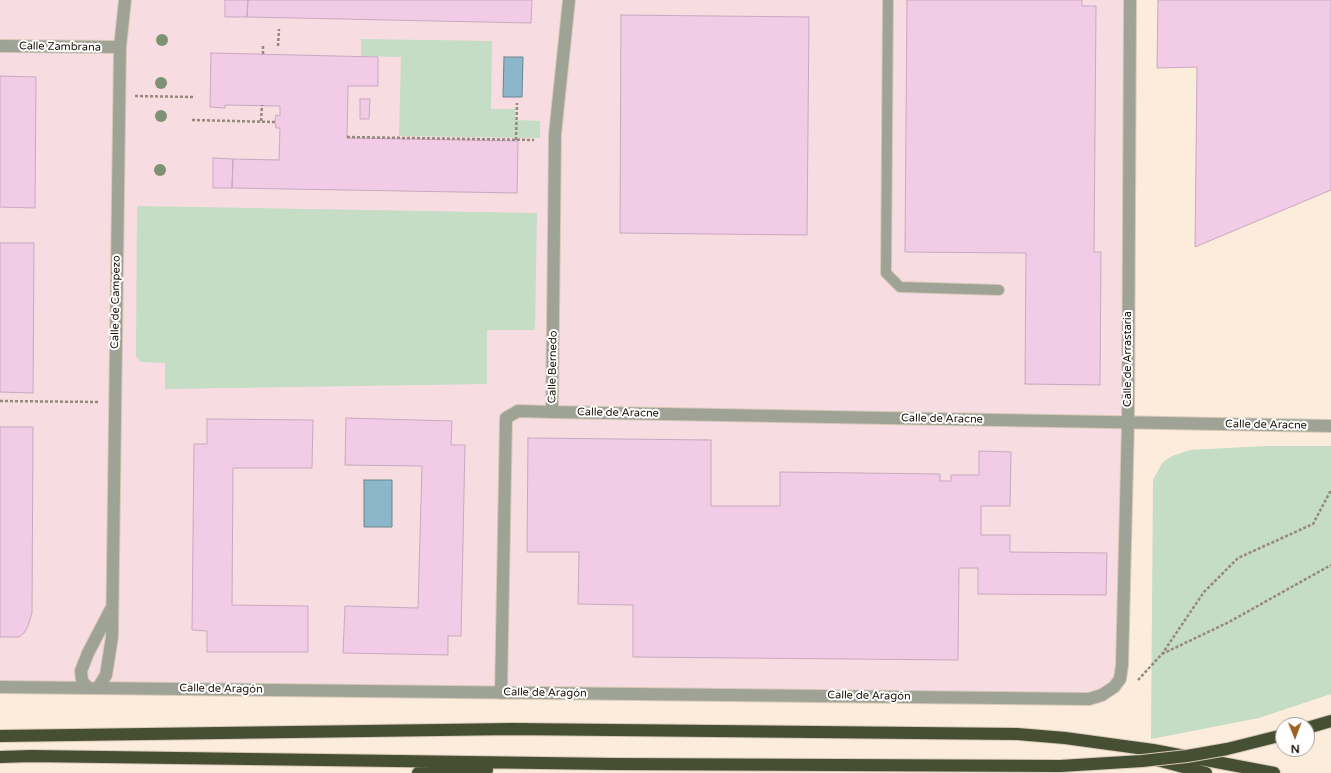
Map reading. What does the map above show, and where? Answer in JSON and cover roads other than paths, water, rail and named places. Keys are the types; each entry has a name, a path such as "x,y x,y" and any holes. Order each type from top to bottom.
{"highway":[{"path":"1315,726 1331,721"},
{"path":"0,736 512,729 1017,734 1065,738 1099,744 1153,750 1274,773"},
{"path":"0,758 31,756 614,764 1060,766 1142,761 1187,756 1228,749 1275,737"},
{"path":"1099,744 1206,773"},
{"path":"418,773 614,764"}],"street":[{"name":"Calle de Campezo","path":"113,604 88,653 82,671 82,682 93,688 106,675 109,661 113,604 119,96 120,47 125,0"},
{"name":"Calle Bernedo","path":"501,693 506,418 518,411 552,412 555,134 570,0"},
{"name":"Calle de Arrastaria","path":"1089,699 1102,695 1114,687 1120,679 1128,422 1130,0"},
{"name":"Calle Zambrana","path":"0,46 120,47"},
{"name":"Calle de Aracne","path":"552,412 1331,426"},
{"name":"Calle de Aragón","path":"0,687 1089,699"}],"lane":[{"path":"888,0 886,273 900,287 999,290"}],"water":[{"path":"504,57 523,57 522,97 503,97"},
{"path":"364,480 392,480 392,527 364,527"}]}
